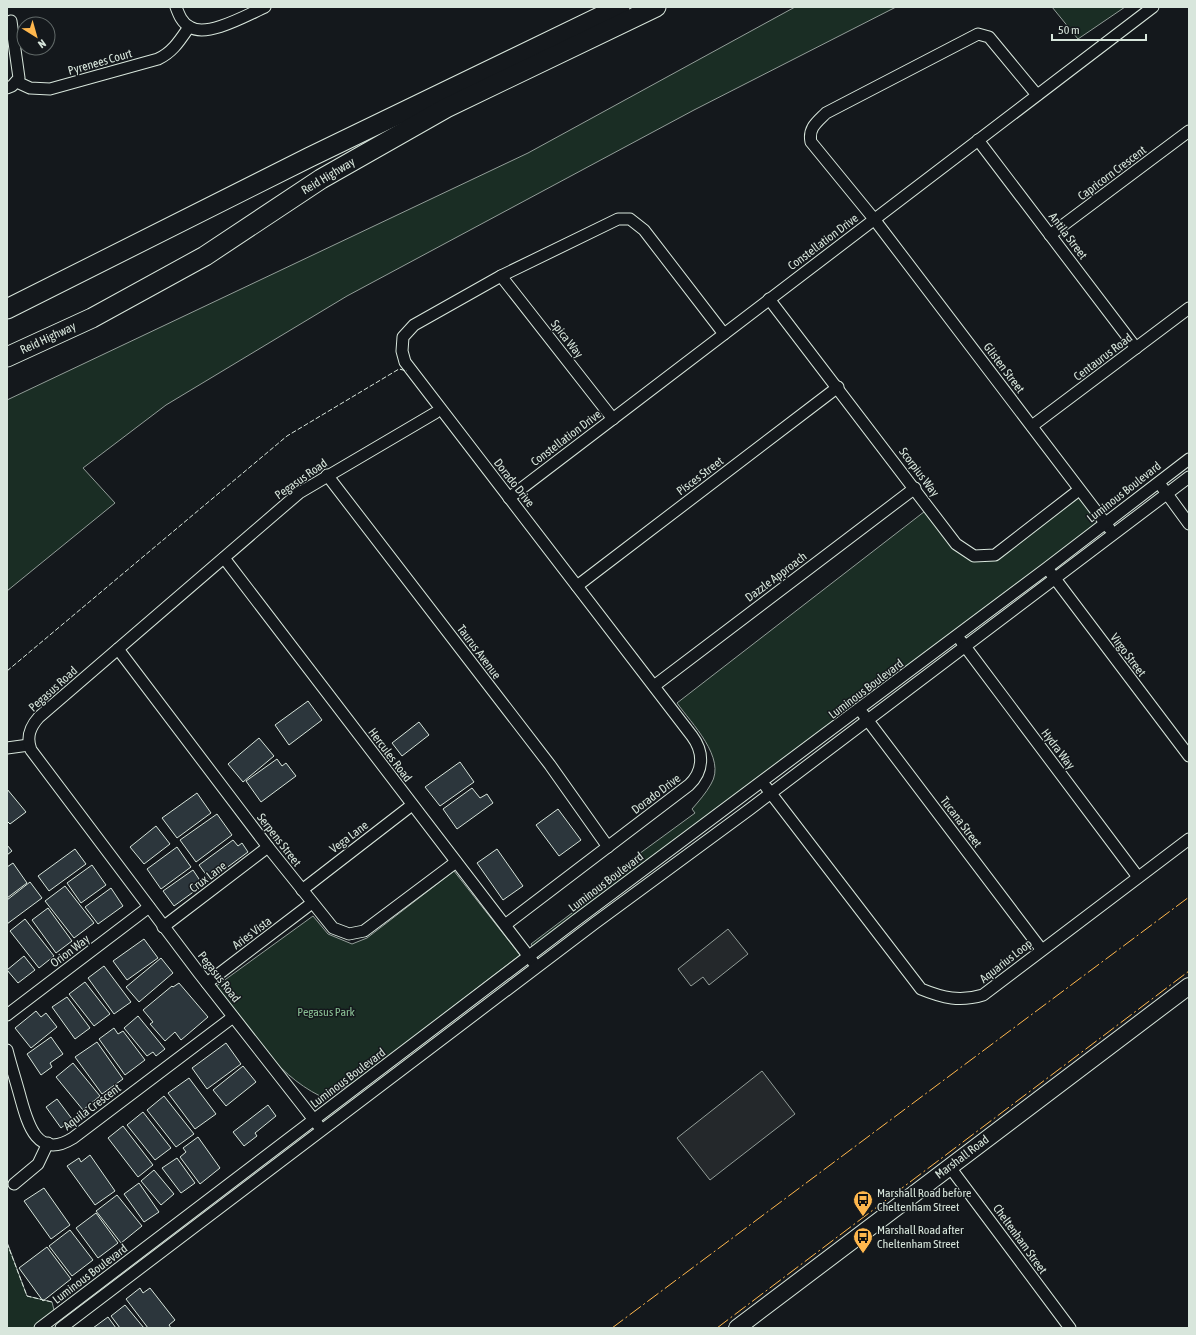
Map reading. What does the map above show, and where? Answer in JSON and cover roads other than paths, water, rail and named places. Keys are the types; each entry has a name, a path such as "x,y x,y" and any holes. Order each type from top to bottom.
{"highway":[{"name":"Reid Highway","path":"7,309 317,154 620,7"},
{"name":"Reid Highway","path":"7,357 92,318 205,256 321,179 446,108 656,7"},
{"path":"7,369 60,345 92,318"}],"main road":[{"name":"Marshall Road","path":"737,1328 1189,986"}],"street":[{"path":"176,7 184,23 189,27 202,31 214,29 265,7"},
{"name":"Constellation Drive","path":"509,498 1153,7"},
{"path":"7,88 17,82 19,78 11,21"},
{"name":"Pyrenees Court","path":"17,82 30,88 50,90 158,59 166,55 174,48 189,27"},
{"name":"Glisten Street","path":"1037,95 989,37 978,34 826,113 813,126 809,134 811,142 874,219 1113,533"},
{"name":"Capricorn Crescent","path":"1050,235 1189,131"},
{"name":"Antila Street","path":"978,140 1136,348"},
{"name":"Dorado Drive","path":"505,925 689,785 695,778 700,767 700,754 696,741 405,362 402,352 403,337 414,325 501,276 618,219 630,219 644,230 724,334"},
{"name":"Spica Way","path":"501,276 613,419"},
{"name":"Scorpius Way","path":"769,299 838,387 956,544 974,556 995,555 1079,490"},
{"name":"Centaurus Road","path":"1032,426 1189,308"},
{"name":"Pisces Street","path":"577,586 838,387"},
{"name":"Pegasus Road","path":"322,1130 207,984 31,750 29,745 29,733 33,724 39,717 299,493 327,475 435,413"},
{"name":"Luminous Boulevard","path":"40,1328 529,957 1048,568 1189,458"},
{"name":"Taurus Avenue","path":"327,475 550,765 608,847"},
{"name":"Luminous Boulevard","path":"61,1328 536,968 1189,477"},
{"path":"1158,482 1189,524"},
{"name":"Dazzle Approach","path":"654,686 915,488"},
{"name":"Hercules Road","path":"224,558 505,925 536,968"},
{"name":"Virgo Street","path":"1048,568 1189,756"},
{"name":"Hydra Way","path":"957,636 1138,877"},
{"name":"Serpens Street","path":"118,649 268,847 333,928 349,934 359,933 371,926 456,862"},
{"name":"Tucana Street","path":"860,709 1041,949"},
{"path":"7,748 29,745"},
{"name":"Aquarius Loop","path":"763,782 921,989 940,996 968,1000 983,995 1041,949 1189,839"},
{"name":"Vega Lane","path":"302,890 412,805"},
{"name":"Crux Lane","path":"163,926 268,847"},
{"name":"Aries Vista","path":"207,984 312,903"},
{"name":"Orion Way","path":"7,1015 149,907"},
{"name":"Aquila Crescent","path":"48,1143 63,1143 73,1138 233,1017"},
{"path":"7,1050 28,1126 38,1138 48,1143 38,1164 14,1184"},
{"name":"Cheltenham Street","path":"950,1166 1070,1328"},
{"path":"139,1253 147,1263"}],"place":[{"name":"Marshall Road before Cheltenham Street","path":"863,1217"},
{"name":"Marshall Road after Cheltenham Street","path":"863,1254"}],"park label":[{"name":"Pegasus Park","path":"326,1012"}]}
